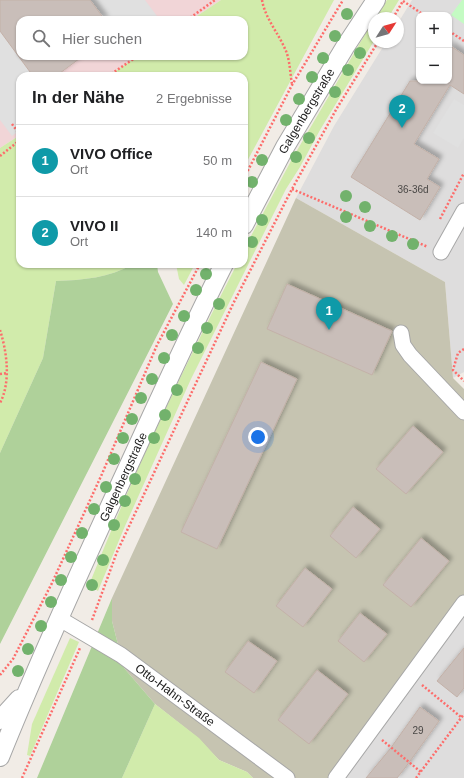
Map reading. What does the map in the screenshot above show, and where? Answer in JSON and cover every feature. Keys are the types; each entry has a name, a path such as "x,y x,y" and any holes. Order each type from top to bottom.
{"street":[{"name":"Galgenbergstraße","path":"248,218 285,147 345,47 376,0"},
{"path":"441,252 464,211"},
{"name":"Galgenbergstraße","path":"0,757 27,691 93,543 194,323 222,268"},
{"path":"401,333 403,345 410,355 464,412"},
{"path":"336,778 464,603"},
{"name":"Otto-Hahn-Straße","path":"60,619 121,655 287,778"},
{"name":"Galgenbergstraße","path":"0,720 27,691"}],"path":[{"path":"193,16 215,0"},
{"path":"262,0 263,7 288,56 292,85"},
{"path":"248,170 292,85 343,0"},
{"path":"396,12 403,1 420,12"},
{"path":"452,33 464,41"},
{"path":"22,778 86,634 106,580 124,538 233,304 292,189 337,108 374,48"},
{"path":"114,72 132,60"},
{"path":"12,124 16,130"},
{"path":"0,156 16,143"},
{"path":"440,219 464,173"},
{"path":"292,189 441,252"},
{"path":"0,675 13,659 52,583 102,474 158,345 198,268"},
{"path":"0,330 4,340 7,374 4,396 0,403"},
{"path":"464,349 458,352 454,370 464,381"},
{"path":"0,374 7,374"},
{"path":"411,676 461,718"},
{"path":"416,778 464,714"},
{"path":"371,731 421,772"}],"shaded area":[{"path":"0,0 221,0 197,16 16,16 16,60 132,60 114,72 16,72 16,138 0,148"},
{"path":"90,0 145,0 157,16 102,16"},
{"path":"412,0 464,0 464,372 453,378 445,282 296,198 334,126 382,48 404,48 404,13"},
{"path":"0,31 16,53 16,60 21,60 30,72 16,72 16,133 12,136 0,120"},
{"path":"454,99 464,105 464,138 458,148 433,133"},
{"path":"296,198 445,282 453,378 464,389 464,597 332,778 253,778 247,772 219,760 198,738 155,704 124,668 112,621 112,598"},
{"path":"464,597 464,778 332,778"}],"green space":[{"path":"221,0 334,0 248,160 248,72 114,72 132,60 248,60 248,16 197,16"},
{"path":"387,0 399,0 392,12 379,12"},
{"path":"462,0 464,0 464,24 452,16"},
{"path":"368,29 368,48 370,48 286,189 248,265 248,242 292,159"},
{"path":"16,138 16,268 126,268 105,275 86,279 56,281 43,358 0,453 0,148"},
{"path":"158,268 173,304 0,644 0,453 43,358 56,281 86,279 124,269"},
{"path":"177,268 193,268 184,285 179,279"},
{"path":"235,268 246,268 191,379 125,526 98,591 89,585 140,463"},
{"path":"112,598 112,621 124,668 155,704 122,778 37,778"},
{"path":"70,638 79,642 30,756 27,755 32,724"},
{"path":"155,704 199,738 219,760 247,772 253,778 122,778"}],"building":[{"path":"0,0 90,0 102,16 16,16 16,53 0,31"},
{"path":"452,47 464,55 464,94 450,85 414,144 439,159 427,179 440,187 420,220 351,177 410,81 416,81 416,84 452,84"},
{"path":"21,60 78,60 61,72 30,72"},
{"path":"287,284 392,331 372,375 267,329"},
{"path":"261,362 297,379 217,549 181,532"},
{"path":"413,426 443,452 406,494 376,469"},
{"path":"353,507 380,529 356,558 330,536"},
{"path":"421,538 449,561 411,607 383,585"},
{"path":"305,568 332,589 303,627 276,606"},
{"path":"360,613 387,634 364,662 338,641"},
{"path":"248,641 277,661 254,693 225,672"},
{"path":"464,648 464,688 457,697 437,681"},
{"path":"317,670 348,694 309,744 278,720"},
{"path":"420,707 439,721 405,768 397,778 366,778 390,749"}],"place":[{"name":"VIVO II","path":"402,128"},
{"name":"VIVO Office","path":"329,330"}]}
